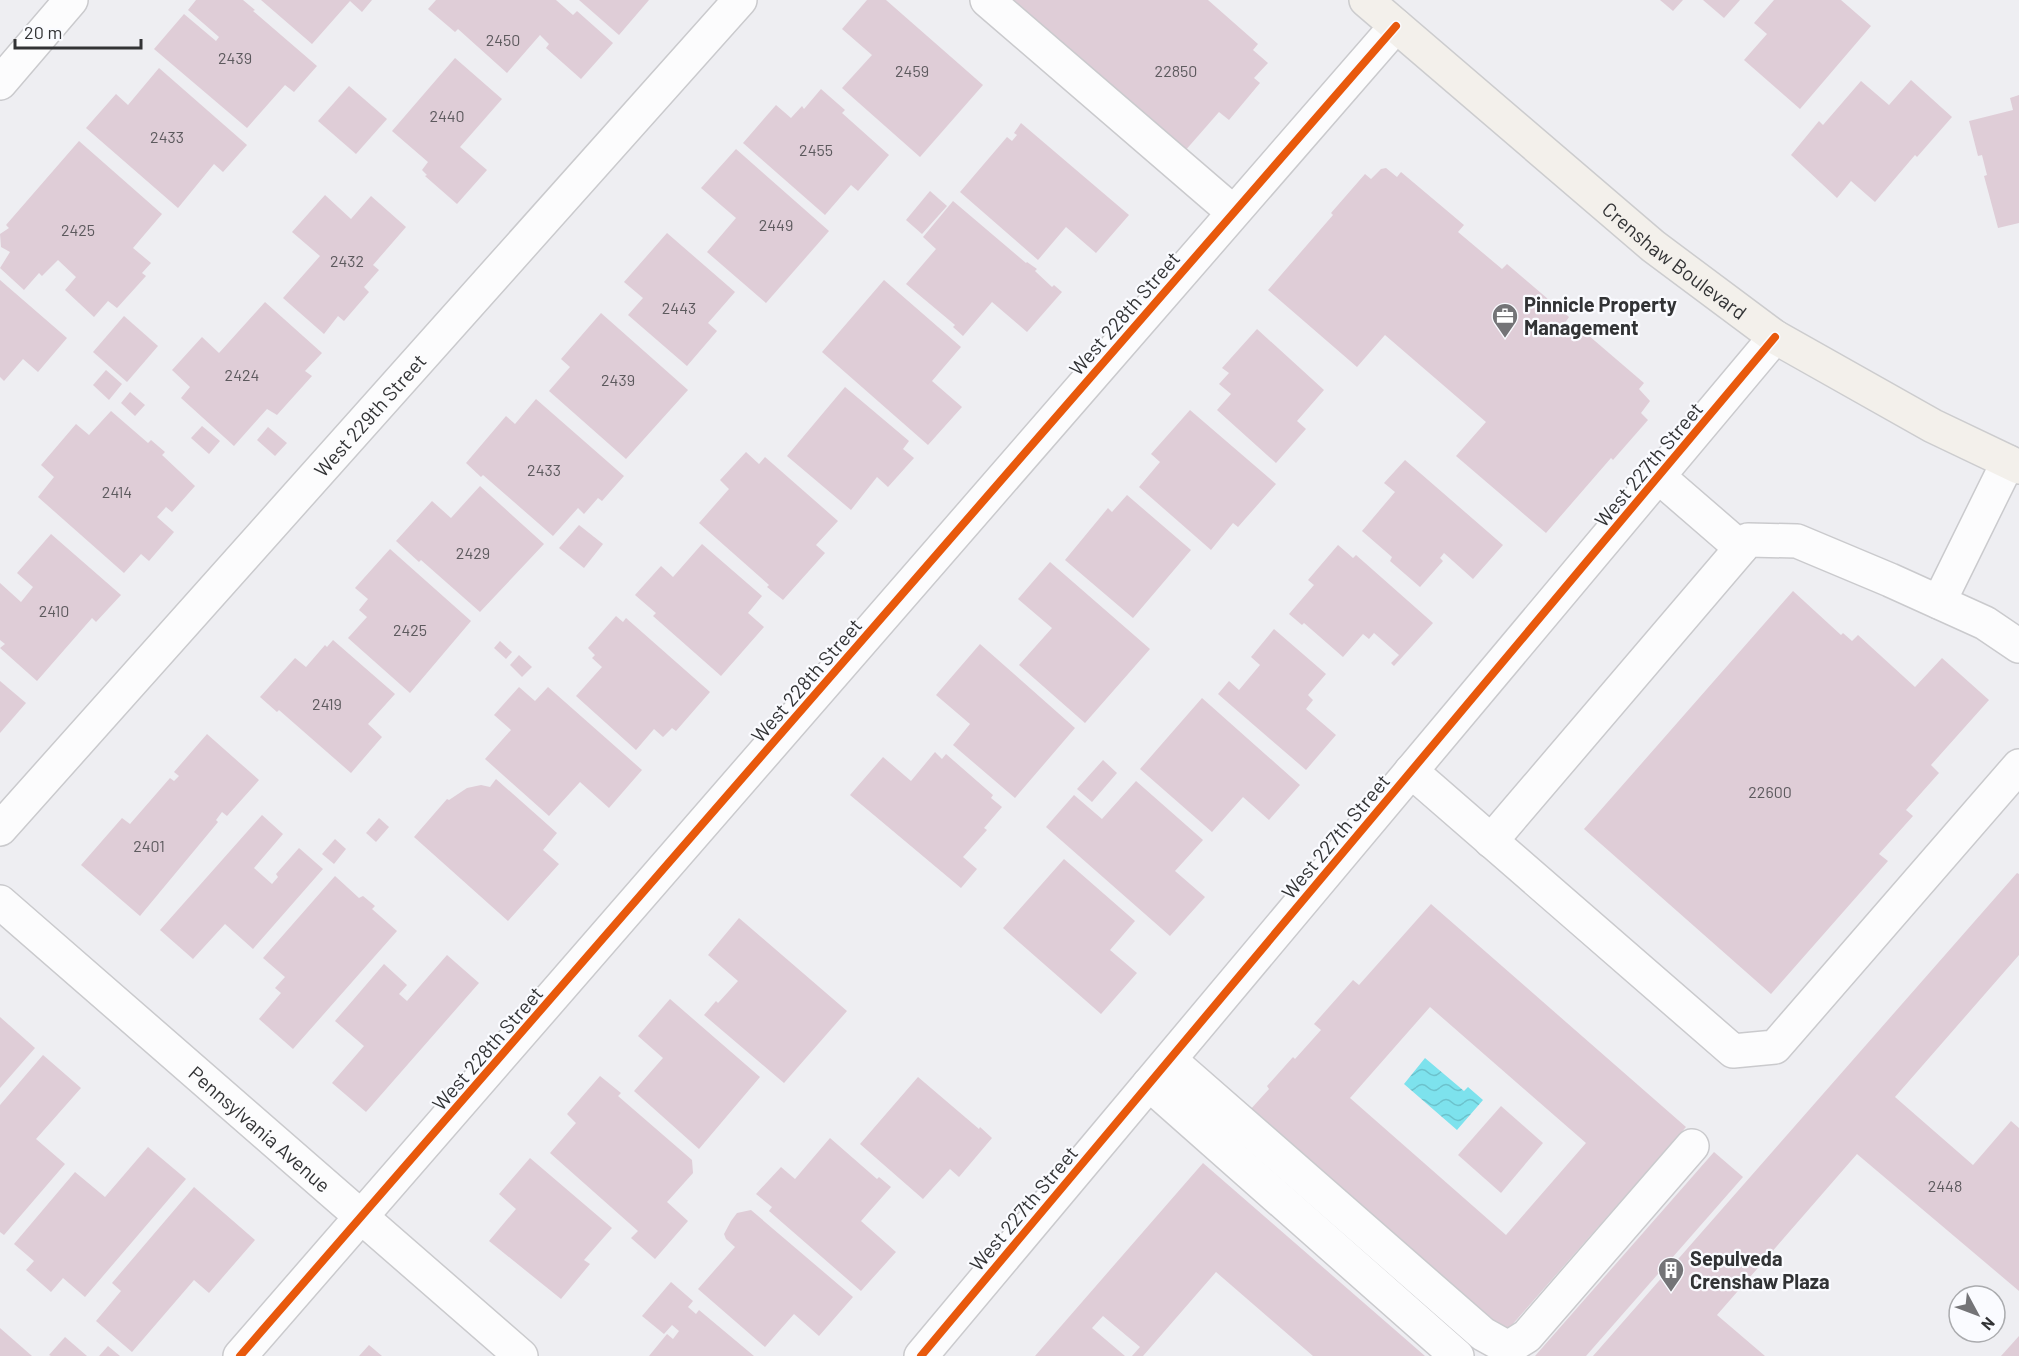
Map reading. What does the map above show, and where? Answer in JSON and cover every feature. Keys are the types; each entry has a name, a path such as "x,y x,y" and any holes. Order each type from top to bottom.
{"main road":[{"name":"Crenshaw Boulevard","path":"1366,0 1653,246 1775,337 1933,426 2013,465"}],"street":[{"path":"0,83 71,0"},
{"name":"West 229th Street","path":"0,828 740,0"},
{"path":"987,0 1233,212"},
{"name":"West 228th Street","path":"240,1356 1396,26"},
{"name":"West 227th Street","path":"921,1356 1775,337"},
{"path":"1938,602 2013,465"},
{"path":"1659,477 1741,548"},
{"path":"1491,840 1749,540 1797,541 1890,579 1985,623 2019,646"},
{"path":"1411,771 1733,1051 1775,1047 2019,766"},
{"name":"Pennsylvania Avenue","path":"0,902 521,1356"},
{"path":"1160,1072 1483,1334 1508,1348 1527,1336 1692,1146"},
{"path":"1160,1072 1457,1356"}],"water":[{"path":"1425,1058 1464,1091 1468,1087 1483,1100 1457,1130 1404,1084"}],"building":[{"path":"196,0 243,0 317,66 294,92 285,85 247,128 154,49 184,14 216,41 219,37 188,10"},
{"path":"261,0 372,0 362,12 350,1 312,44"},
{"path":"436,0 556,0 573,15 577,11 613,43 581,79 546,48 549,44 540,35 507,73 458,29 455,32 428,9"},
{"path":"579,0 649,0 619,35"},
{"path":"867,0 886,0 983,85 920,157 842,88 872,55 842,29"},
{"path":"1010,0 1208,0 1258,44 1253,50 1268,63 1254,78 1260,83 1229,120 1219,112 1184,152"},
{"path":"1660,0 1683,0 1673,11"},
{"path":"1703,0 1740,0 1724,18"},
{"path":"1774,0 1841,0 1871,26 1800,109 1744,60 1767,34 1754,23"},
{"path":"455,58 502,99 460,147 487,170 457,204 425,176 427,175 422,170 428,162 392,131"},
{"path":"159,68 247,145 223,172 214,164 178,208 86,128 116,94 128,105"},
{"path":"1911,80 1952,117 1917,157 1915,155 1875,202 1851,181 1837,198 1791,155 1819,121 1823,125 1861,81 1889,105"},
{"path":"349,86 387,119 356,154 318,121"},
{"path":"821,89 845,110 842,113 889,155 858,191 851,185 825,215 743,143 776,105 791,118 802,106 804,109"},
{"path":"2019,95 2019,223 1998,228 1984,176 1987,175 1982,155 1978,156 1969,121 2013,110 2010,98"},
{"path":"1021,123 1129,215 1096,253 1066,227 1038,260 960,192 1007,137 1012,141"},
{"path":"79,141 162,214 133,248 151,263 142,273 146,276 117,308 108,301 94,317 65,290 76,277 58,260 42,276 39,273 24,290 0,268 10,252 1,247 0,234 9,228 6,225"},
{"path":"736,149 829,231 766,303 707,252 736,218 701,188"},
{"path":"1386,168 1397,177 1401,172 1464,225 1458,232 1502,269 1507,264 1569,317 1564,324 1576,335 1581,329 1644,383 1639,389 1650,401 1641,413 1648,420 1613,460 1611,458 1546,533 1456,456 1486,422 1385,335 1357,367 1268,290 1365,174 1371,179 1381,169"},
{"path":"930,191 947,206 922,234 906,220"},
{"path":"325,195 351,219 371,196 406,227 373,265 379,270 364,287 369,292 344,321 338,316 324,334 283,298 320,256 292,232"},
{"path":"953,201 1026,263 1037,269 1035,271 1052,287 1054,285 1062,292 1027,332 992,302 963,336 953,327 955,325 906,284 936,249 923,237"},
{"path":"667,233 735,292 708,323 717,331 687,366 628,315 643,298 624,282"},
{"path":"0,280 67,338 38,372 23,359 4,381 0,377"},
{"path":"884,280 961,347 932,381 962,407 928,445 822,352"},
{"path":"265,302 322,353 305,371 312,376 277,415 267,409 234,446 181,398 190,387 172,370 202,337 219,353"},
{"path":"601,313 688,390 626,459 549,391 570,367 561,359"},
{"path":"124,316 158,346 127,382 93,352"},
{"path":"1257,329 1324,390 1297,421 1306,429 1276,463 1217,410 1231,394 1219,384 1229,373 1222,368"},
{"path":"106,370 122,384 109,400 93,385"},
{"path":"845,387 909,441 903,449 914,458 888,487 877,477 851,510 787,456"},
{"path":"130,392 145,405 135,416 121,403"},
{"path":"536,399 624,476 602,501 598,498 584,514 578,508 553,536 466,463 506,416 515,424"},
{"path":"1190,410 1276,484 1238,527 1233,523 1211,550 1139,487 1160,462 1151,454"},
{"path":"111,411 148,443 151,440 165,452 162,455 195,486 172,512 166,507 157,517 174,532 149,561 141,554 124,573 38,497 54,477 41,465 76,424 89,435"},
{"path":"202,426 220,441 209,454 191,438"},
{"path":"268,427 287,443 275,456 257,440"},
{"path":"746,452 759,464 765,457 838,521 816,545 825,553 783,600 699,523 729,489 720,480"},
{"path":"1405,460 1503,545 1473,579 1444,553 1440,558 1443,561 1420,587 1390,561 1392,557 1362,531 1395,492 1384,483"},
{"path":"480,486 544,544 480,612 396,541 432,501 451,518"},
{"path":"1127,495 1191,550 1133,618 1065,560 1108,508 1112,512"},
{"path":"579,525 603,544 584,568 559,548"},
{"path":"51,534 121,595 96,622 92,618 37,681 0,648 5,644 0,640 0,583 21,602 33,587 17,573"},
{"path":"702,544 762,596 748,613 764,627 721,676 653,616 656,613 635,595 661,566 673,577"},
{"path":"1338,545 1353,558 1356,555 1433,623 1394,666 1391,663 1399,655 1374,633 1369,639 1363,634 1343,657 1304,623 1302,625 1289,614 1314,585 1308,580"},
{"path":"390,549 471,621 410,693 348,638 367,617 359,610 368,599 355,588"},
{"path":"1050,562 1150,649 1085,723 1019,665 1052,628 1018,599"},
{"path":"1793,591 1841,635 1843,633 1852,641 1858,635 1915,687 1942,658 1989,700 1931,765 1939,773 1906,810 1913,816 1879,854 1888,861 1771,994 1584,829"},
{"path":"616,616 623,622 626,618 710,692 676,731 672,728 663,737 654,729 636,750 576,696 602,667 592,658 595,655 588,648"},
{"path":"1274,629 1326,674 1308,695 1313,700 1306,709 1336,735 1306,770 1218,694 1229,681 1239,690 1260,665 1251,657"},
{"path":"333,640 395,694 368,724 382,737 351,773 279,710 277,712 260,697 295,658 306,667 325,645 327,647"},
{"path":"500,641 512,652 506,659 494,648"},
{"path":"980,644 1075,728 1015,798 953,745 970,724 936,695"},
{"path":"519,655 532,667 522,677 510,665"},
{"path":"0,681 26,703 0,733"},
{"path":"519,687 535,701 548,687 642,770 609,808 580,782 549,816 485,759 511,730 494,715"},
{"path":"1202,698 1300,785 1269,820 1243,797 1212,832 1140,769"},
{"path":"207,734 259,780 227,816 222,812 216,820 218,822 140,916 81,865 122,818 130,824 170,778 174,781 179,776 174,772"},
{"path":"935,752 942,759 946,754 993,795 991,798 1002,807 984,828 987,830 963,857 977,869 961,888 850,795 883,757 911,781"},
{"path":"1103,760 1117,773 1092,802 1077,789"},
{"path":"496,779 557,833 543,850 559,864 508,921 414,837 447,799 449,800 467,788 481,785 490,787"},
{"path":"1136,781 1203,840 1175,871 1205,897 1170,936 1046,827 1074,795 1102,819"},
{"path":"262,815 283,834 254,868 272,884 278,877 276,874 299,848 323,869 253,949 225,924 193,959 160,930"},
{"path":"379,818 389,827 376,842 366,833"},
{"path":"335,839 346,849 334,864 322,854"},
{"path":"1064,859 1135,921 1110,950 1137,973 1101,1014 1003,928"},
{"path":"2017,873 2019,874 2019,955 1895,1097 1973,1165 2011,1121 2019,1128 2019,1291 1857,1154 1717,1315 1765,1356 1593,1356"},
{"path":"335,876 359,898 363,896 375,906 372,909 397,931 293,1049 259,1019 281,993 275,988 285,977 263,958"},
{"path":"1431,904 1686,1127 1504,1334 1249,1111 1269,1089 1267,1086 1321,1030 1314,1024 1353,980 1359,985","holes":["1430,1007 1586,1143 1506,1235 1350,1098"]},
{"path":"739,918 847,1011 784,1083 704,1015 738,981 708,955"},
{"path":"447,955 479,983 366,1112 332,1083 364,1046 335,1021 384,964 407,985 399,994 407,1001"},
{"path":"670,999 760,1077 699,1149 634,1091 663,1058 638,1036"},
{"path":"0,1017 35,1048 0,1088"},
{"path":"43,1055 81,1088 36,1139 65,1164 4,1235 0,1232 0,1105"},
{"path":"600,1076 621,1093 618,1096 692,1160 693,1173 667,1202 688,1221 655,1259 631,1238 638,1231 550,1153 576,1123 567,1114"},
{"path":"918,1077 992,1138 959,1177 950,1169 923,1199 860,1144"},
{"path":"1501,1106 1543,1143 1501,1193 1458,1155"},
{"path":"830,1138 877,1179 879,1177 891,1187 861,1221 896,1252 861,1291 769,1211 772,1207 756,1194 781,1167 795,1179"},
{"path":"148,1147 186,1179 85,1297 63,1278 51,1292 26,1270 34,1261 14,1244 75,1172 105,1197"},
{"path":"1714,1152 1743,1177 1586,1356 1535,1356"},
{"path":"530,1158 612,1228 584,1260 590,1264 561,1299 489,1241 516,1209 499,1194"},
{"path":"1203,1163 1425,1356 1313,1356 1216,1272 1143,1356 1132,1356 1140,1347 1103,1316 1092,1328 1125,1356 1035,1356"},
{"path":"194,1187 255,1240 209,1293 194,1280 132,1352 96,1321 121,1291 112,1283"},
{"path":"751,1210 853,1297 819,1336 794,1314 765,1347 698,1289 735,1247 724,1234 731,1221 737,1213"},
{"path":"671,1282 693,1301 688,1307 696,1314 699,1310 754,1356 649,1356 667,1334 673,1339 679,1331 672,1325 664,1334 642,1316"},
{"path":"0,1328 32,1356 0,1356"},
{"path":"2019,1336 2019,1356 2001,1356"},
{"path":"65,1337 87,1356 49,1355"},
{"path":"369,1345 382,1356 359,1356"},
{"path":"108,1346 120,1356 99,1356"}],"cycle path":[{"path":"240,1356 1396,26"},
{"path":"921,1356 1775,337"}],"place":[{"name":"Pinnicle Property Management","path":"1505,339"},
{"name":"Sepulveda Crenshaw Plaza","path":"1671,1293"}]}
